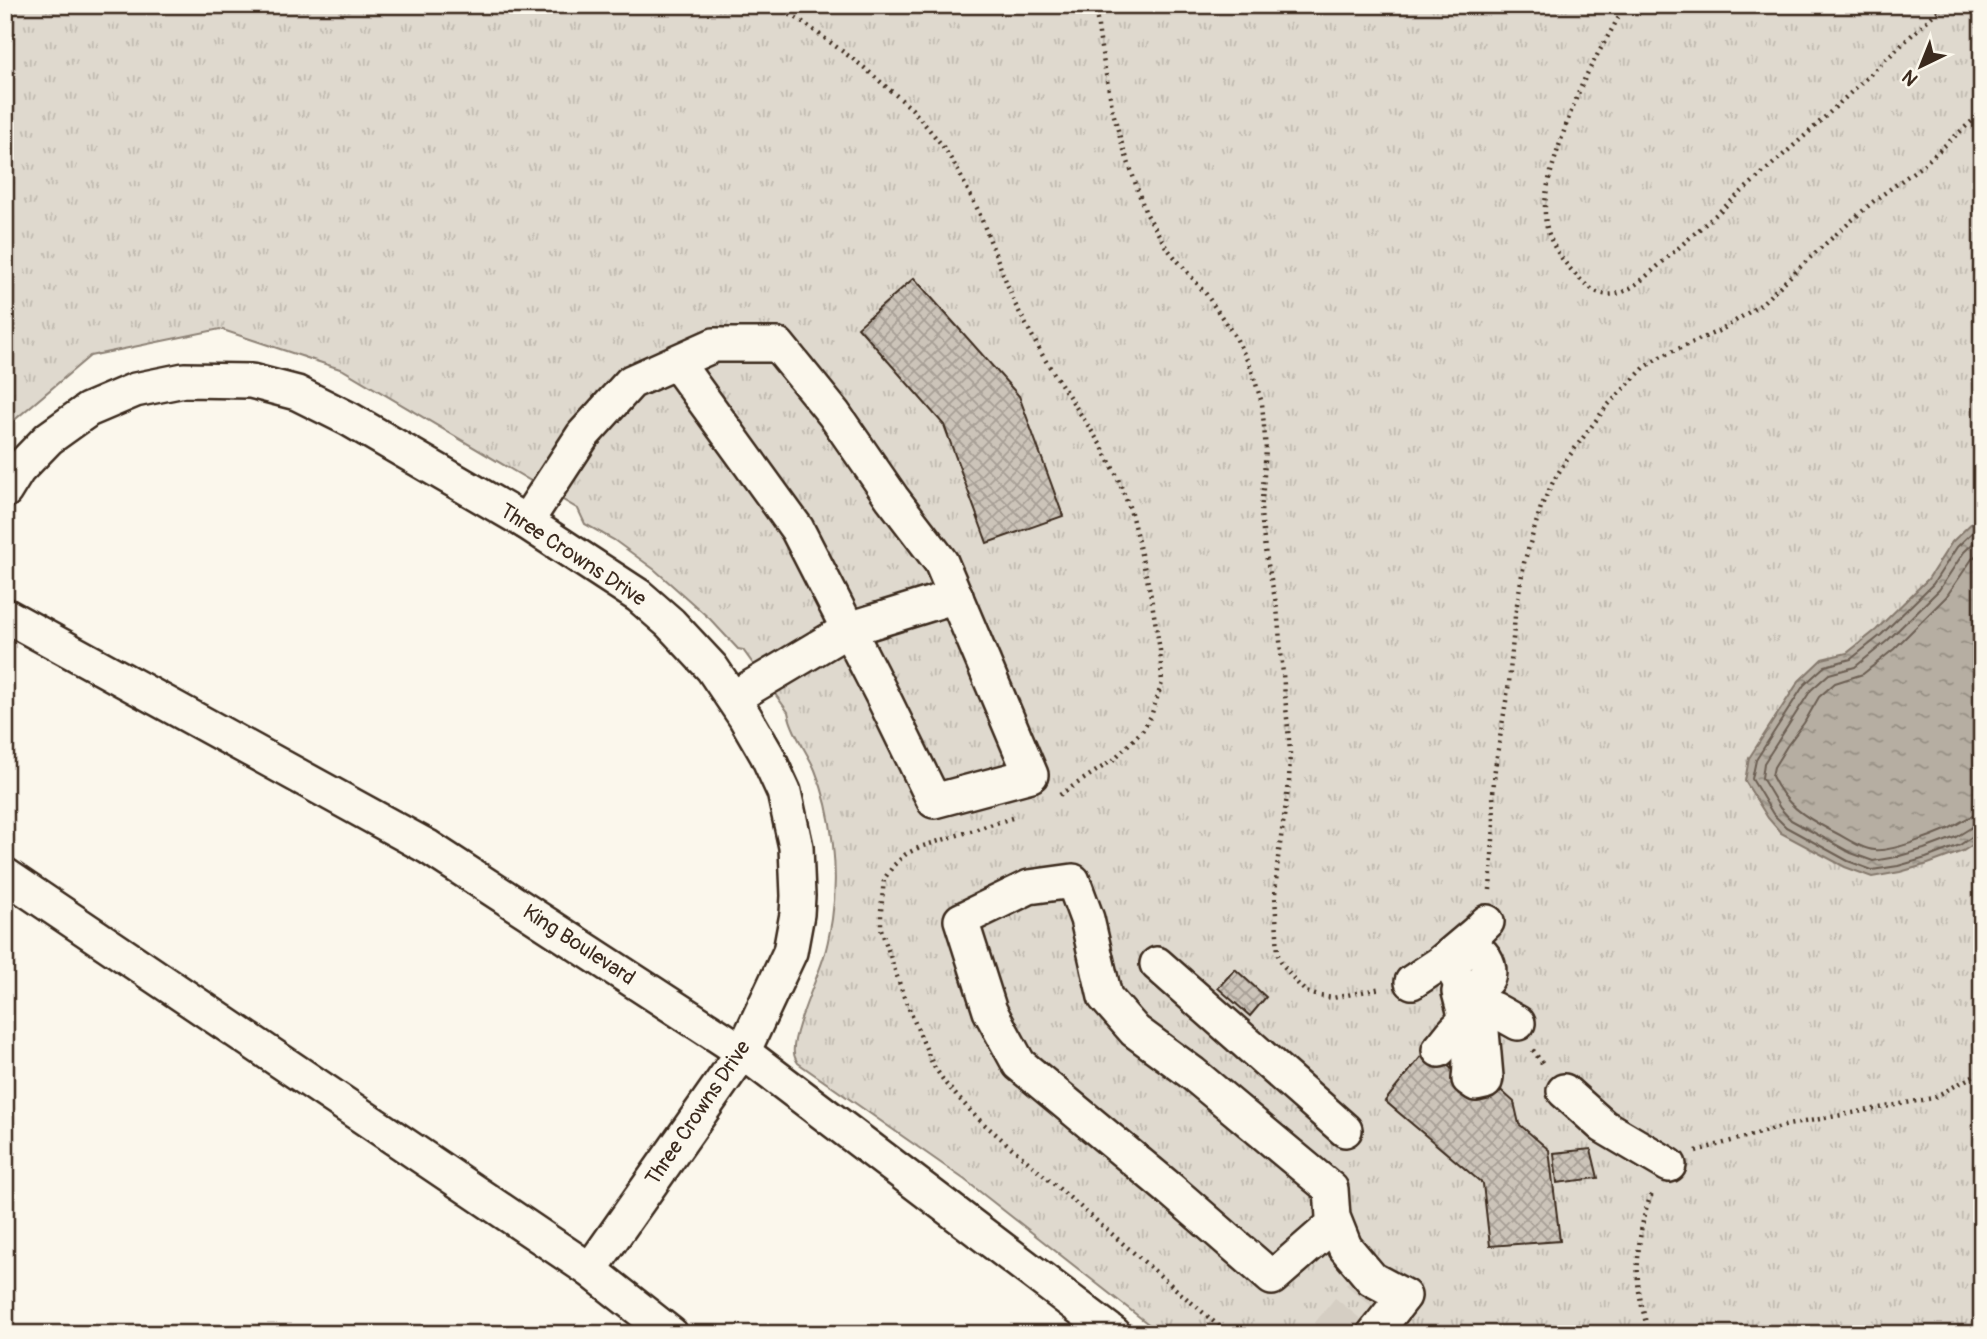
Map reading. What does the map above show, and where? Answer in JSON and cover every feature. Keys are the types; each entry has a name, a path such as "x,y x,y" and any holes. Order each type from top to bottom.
{"street":[{"path":"526,522 583,435 631,382 714,345 778,345 834,414 892,498 942,562 1031,775 934,801 797,528 676,362"},
{"name":"Three Crowns Drive","path":"5,491 18,470 49,438 88,410 135,390 184,380 251,381 297,393 349,419 526,522 639,596 670,623 712,668 767,755 784,792 796,847 798,896 790,951 743,1052 590,1270"},
{"path":"733,698 849,629 956,596"},
{"name":"King Boulevard","path":"5,615 428,847 743,1052 1114,1334"},
{"path":"5,875 590,1270 671,1334"},
{"path":"1335,1223 1272,1278 1019,1064 990,1011 961,920 1029,887 1073,881 1087,919 1105,997 1135,1031 1192,1073 1331,1189 1333,1217 1345,1247 1372,1279 1404,1296 1374,1334"},
{"path":"1412,982 1439,964 1487,922"},
{"path":"1157,964 1345,1130"},
{"path":"1439,1050 1453,1031 1459,996 1471,1064 1469,1079 1476,1084 1485,1082 1483,1014 1493,1009 1518,1023"},
{"path":"1564,1091 1603,1126 1669,1165"}],"path":[{"path":"1095,5 1113,112 1146,211 1166,247 1206,294 1236,338 1251,368 1262,402 1266,450 1261,513 1265,550 1277,608 1290,767 1275,895 1278,955 1298,984 1307,992 1319,996 1333,998 1412,982"},
{"path":"1625,5 1585,77 1564,127 1551,168 1545,214 1548,230 1561,259 1589,288 1613,295 1625,292 1658,266 1946,5"},
{"path":"1487,922 1495,768 1509,684 1515,616 1524,563 1541,507 1561,469 1606,407 1644,368 1723,329 1760,305 1875,200 1923,165 1982,112"},
{"path":"1518,1023 1529,1044 1564,1091"},
{"path":"1648,1334 1639,1289 1640,1248 1650,1199 1665,1170 1676,1157 1788,1125 1933,1098 1982,1072"}],"green space":[{"path":"5,5 1982,5 1982,1334 1161,1334 965,1180 798,1063 794,1045 825,951 834,901 833,844 826,805 815,770 788,712 743,650 738,649 710,619 655,570 614,540 585,524 578,509 343,370 220,329 90,356 5,428"}],"water":[{"path":"1982,513 1982,839 1963,851 1928,864 1872,877 1845,867 1781,833 1768,818 1745,781 1749,758 1799,681 1822,659 1847,653 1876,630 1928,579 1952,542"}],"building":[{"path":"914,278 1019,396 1063,516 987,543 944,425 858,327"},
{"path":"1235,969 1266,997 1250,1016 1218,988"},
{"path":"1428,1048 1473,1088 1493,1083 1514,1102 1519,1124 1549,1150 1560,1241 1490,1246 1483,1184 1385,1101"},
{"path":"1591,1149 1598,1178 1557,1183 1554,1153"}],"tunnel":[{"path":"1327,1334 1372,1279"}]}
